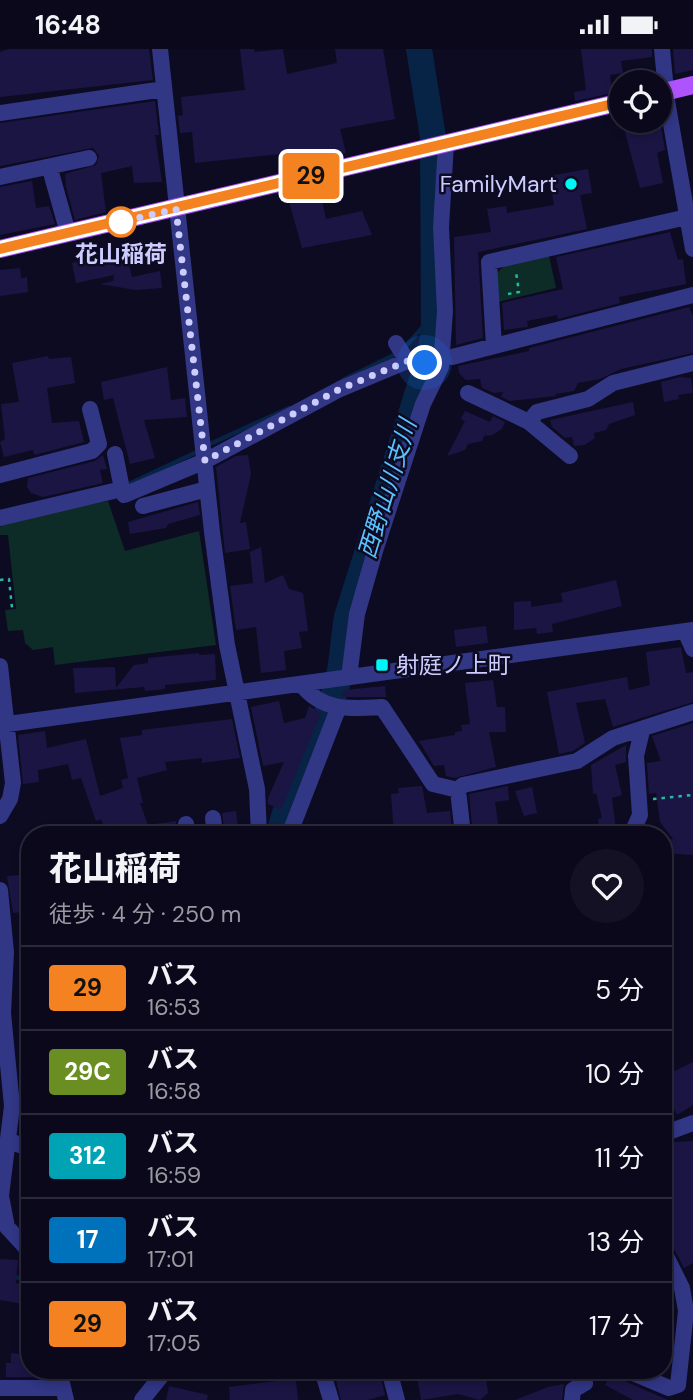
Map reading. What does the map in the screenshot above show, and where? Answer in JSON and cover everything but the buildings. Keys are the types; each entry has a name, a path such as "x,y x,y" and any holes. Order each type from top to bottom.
{"main road":[{"path":"672,90 693,85"},
{"path":"0,249 609,105"}],"street":[{"path":"160,49 207,489 236,693 257,789 259,826"},
{"path":"662,49 663,70"},
{"path":"0,113 164,89"},
{"path":"672,130 693,249"},
{"path":"342,678 375,551 423,404 446,362 436,146"},
{"path":"0,177 50,169 57,164 89,158"},
{"path":"50,169 68,233"},
{"path":"494,346 489,262 687,217"},
{"path":"116,454 124,495 205,461 340,389 407,361 446,362 494,346 693,295"},
{"path":"396,343 407,361"},
{"path":"529,422 537,412 588,400 613,383 693,363"},
{"path":"468,393 529,422 570,456"},
{"path":"0,475 92,451 99,444 90,409"},
{"path":"0,518 122,489"},
{"path":"143,506 207,489"},
{"path":"3,725 689,630 693,649"},
{"path":"0,666 10,799 0,816"},
{"path":"300,684 311,697 334,707 382,707 433,784 458,790"},
{"path":"292,826 334,707"},
{"path":"458,790 463,785 577,761 613,739 693,712"},
{"path":"635,826 640,815 636,756 642,731"},
{"path":"458,790 462,826"},
{"path":"1,899 6,951 3,1013 12,1107 10,1141 1,1196 8,1227 7,1235"},
{"path":"672,1131 693,1123"},
{"path":"10,1141 21,1145"},
{"path":"648,1379 669,1388 678,1385 686,1311 682,1288 672,1268"},
{"path":"142,1400 159,1379"},
{"path":"325,1379 331,1400"},
{"path":"391,1379 397,1400"},
{"path":"572,1400 573,1390 584,1383 583,1379"},
{"path":"0,1388 65,1394"}],"path":[{"path":"491,298 519,292 513,256"},
{"path":"0,580 9,579 12,608"},
{"path":"639,800 693,795"}],"green space":[{"path":"549,256 556,288 498,302 496,274 505,265"},
{"path":"108,501 125,551 199,531 216,645 55,665 53,647 33,650 25,643 23,630 8,631 5,610 16,609 8,535 0,535 0,527 6,521"}],"waterway":[{"name":"西野山川支川","path":"282,826 336,687 347,617 430,354 434,330 433,137 419,49"},
{"path":"405,347 422,328 433,305"},
{"path":"343,380 398,353"},
{"path":"210,444 289,408"},
{"path":"131,483 199,451"},
{"path":"0,1273 21,1279"}],"bus line":[{"name":"29","path":"0,249 609,105"}],"place":[{"name":"FamilyMart","path":"571,184"},
{"name":"花山稲荷","path":"121,222"},
{"name":"射庭ノ上町","path":"382,665"}],"route":[{"path":"121,222 112,224 176,209 205,461 340,389 410,360 425,363"}]}
